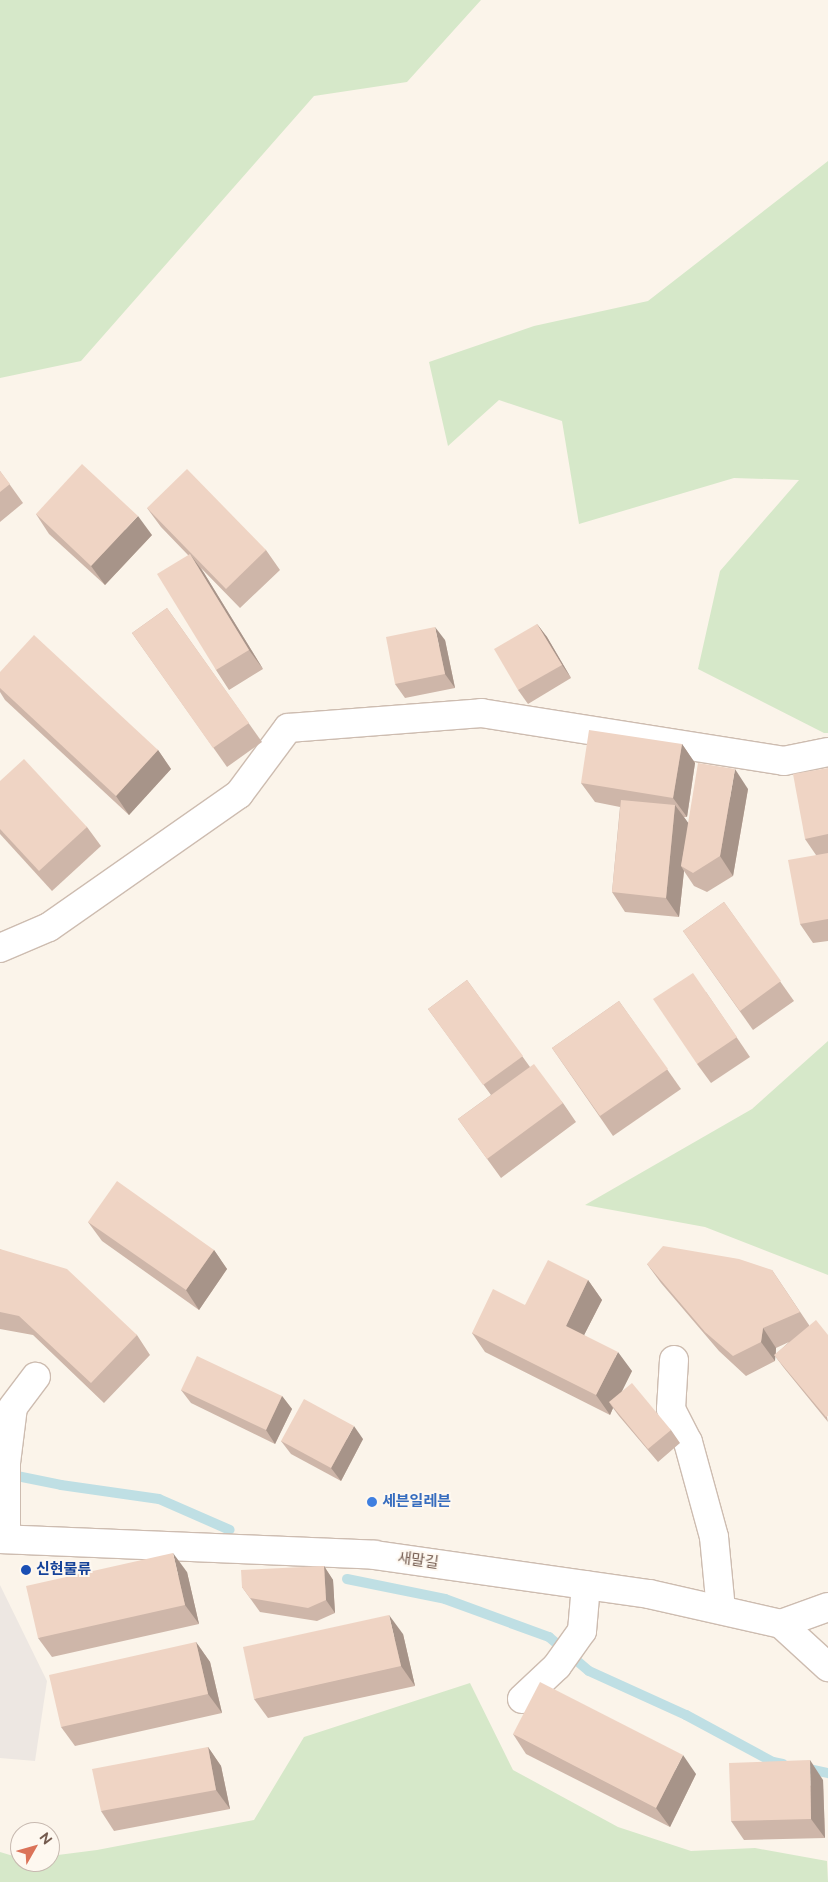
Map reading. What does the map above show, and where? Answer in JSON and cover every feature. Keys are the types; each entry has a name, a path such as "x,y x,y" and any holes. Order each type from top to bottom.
{"street":[{"path":"0,948 49,927 239,794 288,728 482,712 784,761 828,752"},
{"path":"674,1360 670,1409 688,1442 714,1537 721,1610"},
{"path":"3,1539 6,1496 4,1462 13,1407 36,1377"},
{"name":"새말길","path":"3,1539 375,1555 649,1594 781,1624"},
{"path":"522,1699 557,1666 582,1631 586,1585"},
{"path":"828,1607 781,1624 828,1668"}],"shaded area":[{"path":"0,1585 47,1681 35,1761 0,1758"}],"green space":[{"path":"0,0 481,0 407,82 314,96 81,361 0,378"},
{"path":"828,161 828,733 824,733 698,669 720,571 799,480 734,478 579,524 562,421 499,400 448,446 429,362 534,326 648,301"},
{"path":"828,1041 828,1275 705,1227 585,1205 752,1109"},
{"path":"470,1683 513,1770 618,1827 691,1851 755,1848 827,1861 828,1882 0,1882 0,1852 10,1855 10,1872 60,1872 60,1855 97,1850 254,1820 304,1737"}],"building":[{"path":"82,464 138,516 91,566 36,514"},
{"path":"187,469 266,550 226,589 147,508"},
{"path":"0,471 10,484 0,492"},
{"path":"190,554 249,650 216,670 157,574"},
{"path":"167,608 249,723 213,748 132,633"},
{"path":"537,624 562,665 518,690 494,649"},
{"path":"435,627 445,674 395,684 386,637"},
{"path":"34,635 158,750 116,796 0,688 0,672"},
{"path":"589,730 682,744 673,798 581,783"},
{"path":"24,759 87,827 39,871 0,829 0,781"},
{"path":"698,763 735,769 720,856 693,873 681,866"},
{"path":"828,768 828,834 805,839 793,774"},
{"path":"621,800 675,805 666,898 612,892"},
{"path":"828,853 828,919 800,924 788,860"},
{"path":"724,902 781,981 740,1011 683,931"},
{"path":"693,973 737,1037 697,1064 653,999"},
{"path":"467,980 523,1056 483,1085 428,1009"},
{"path":"619,1001 668,1069 600,1116 552,1048"},
{"path":"534,1064 563,1103 487,1159 458,1119"},
{"path":"117,1181 214,1250 186,1290 88,1222"},
{"path":"663,1246 739,1259 772,1270 800,1312 763,1328 761,1342 733,1356 705,1332 647,1264"},
{"path":"0,1249 67,1269 137,1335 91,1383 19,1316 0,1312"},
{"path":"548,1260 588,1280 566,1326 618,1352 596,1395 472,1333 493,1289 525,1305"},
{"path":"816,1320 828,1335 828,1416 826,1417 774,1355"},
{"path":"197,1356 282,1396 266,1430 181,1390"},
{"path":"632,1383 671,1430 648,1449 609,1402"},
{"path":"304,1399 354,1426 331,1468 281,1441"},
{"path":"173,1553 185,1605 38,1638 26,1586"},
{"path":"324,1566 326,1600 308,1608 250,1598 242,1587 241,1570"},
{"path":"389,1615 401,1666 254,1699 243,1647"},
{"path":"196,1642 208,1694 61,1727 49,1675"},
{"path":"540,1682 683,1755 656,1808 513,1734"},
{"path":"208,1747 216,1790 101,1811 92,1769"},
{"path":"810,1760 811,1819 731,1821 729,1763"}],"waterway":[{"path":"7,1474 61,1485 159,1499 230,1530"},
{"path":"347,1579 445,1599 549,1637 589,1671 686,1715 773,1762 783,1764"},
{"path":"804,1768 828,1773"}],"place":[{"name":"세븐일레븐","path":"372,1502"},
{"name":"신현물류","path":"26,1570"}]}
